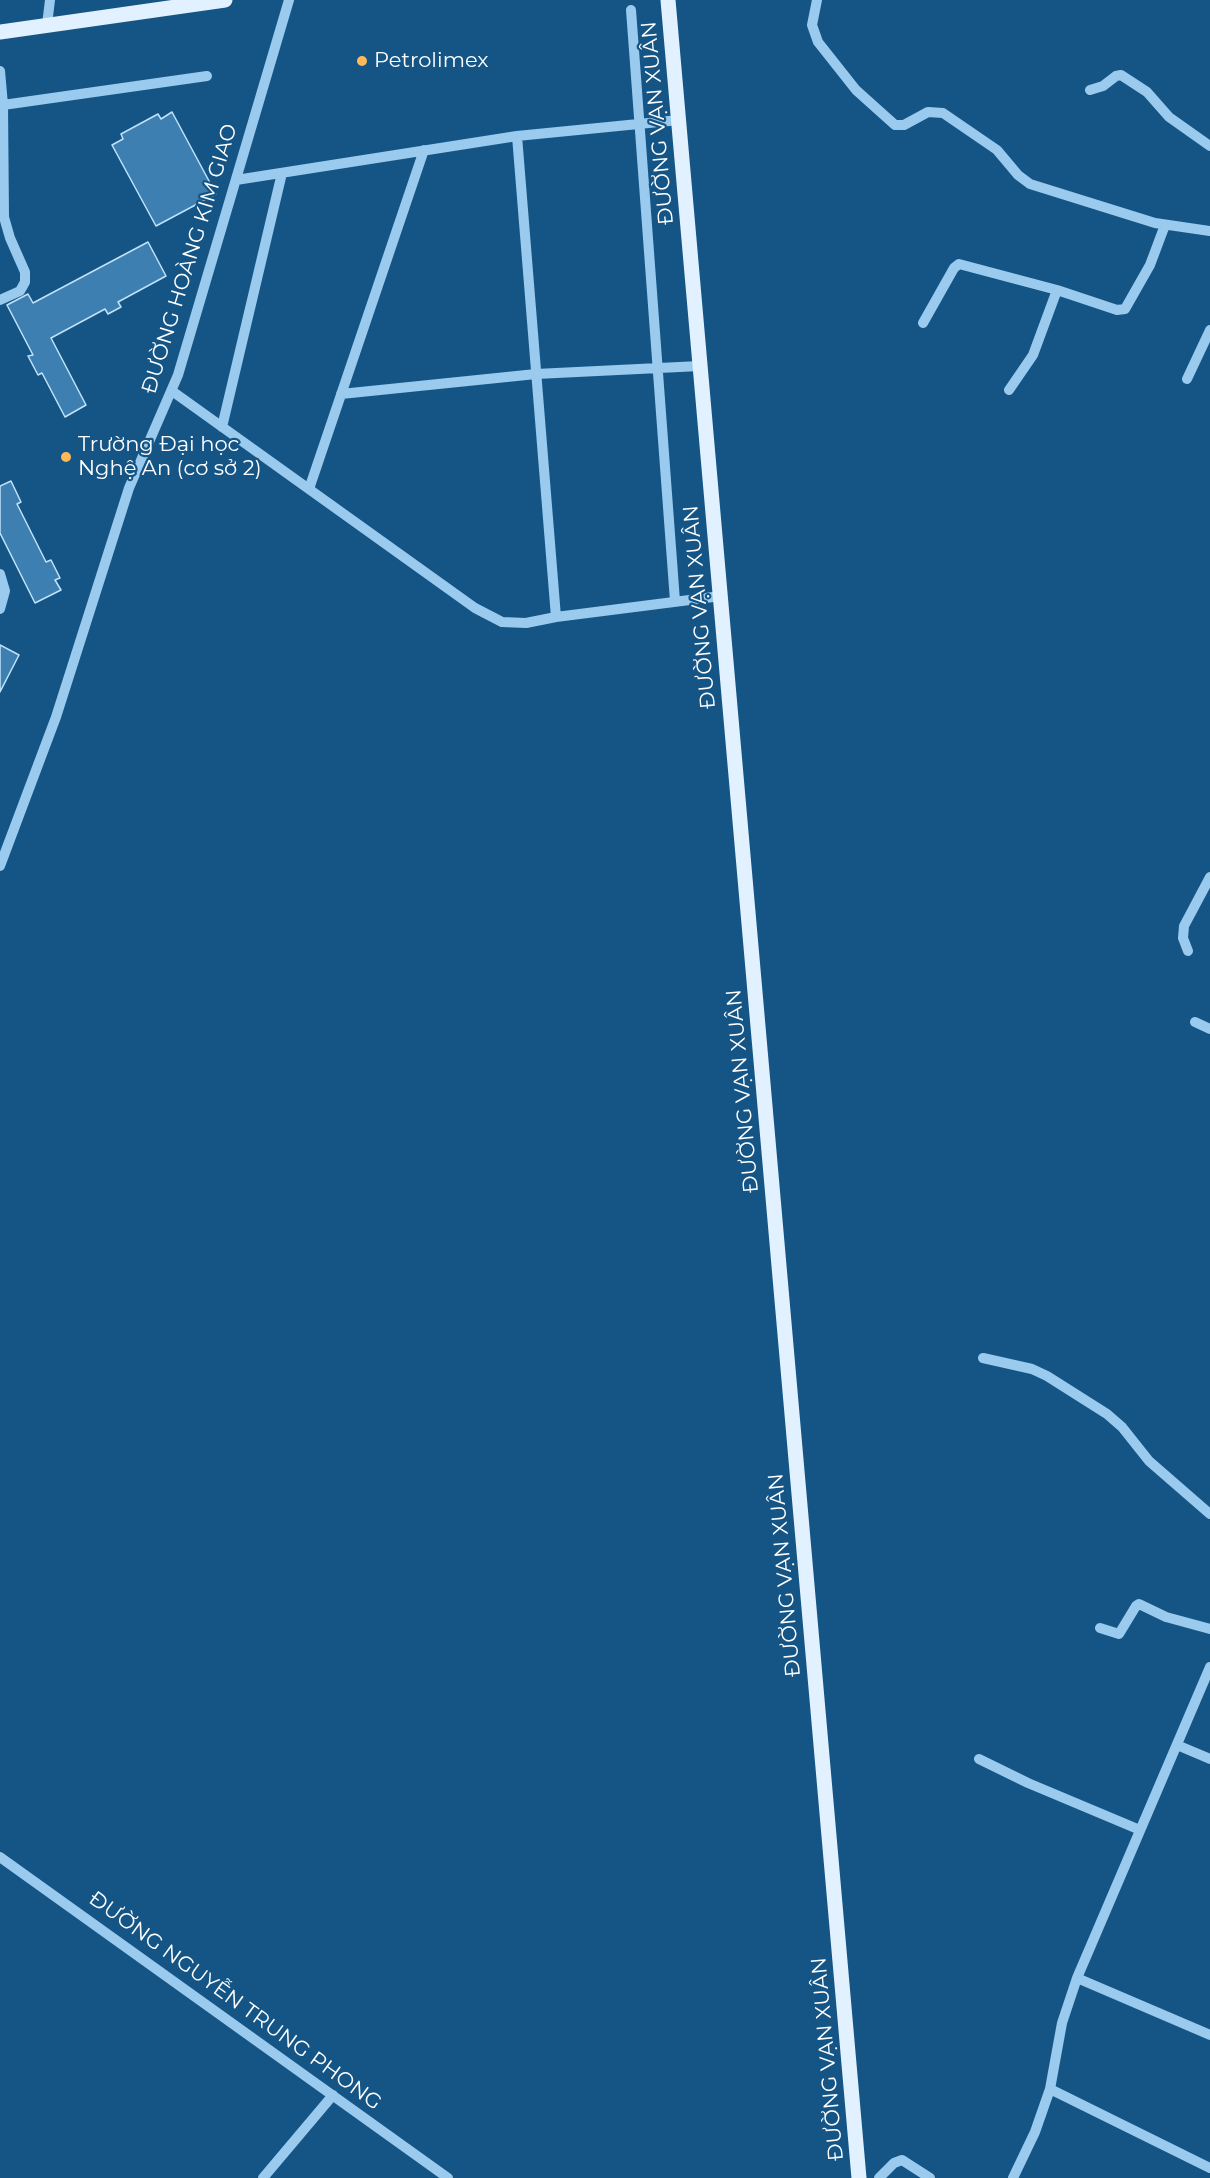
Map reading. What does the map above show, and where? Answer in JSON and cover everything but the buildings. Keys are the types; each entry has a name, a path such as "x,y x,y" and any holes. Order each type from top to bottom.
{"main road":[{"path":"0,32 225,0"},
{"name":"ĐƯỜNG VẠN XUÂN","path":"668,0 859,2178"}],"street":[{"path":"47,25 50,0"},
{"name":"ĐƯỜNG HOÀNG KIM GIAO","path":"0,866 57,717 129,488 172,391 290,0"},
{"path":"818,0 812,25 818,42 856,90 895,125 904,125 928,112 943,113 997,150 1018,175 1030,184 1129,216 1165,225 1210,231"},
{"path":"631,10 675,601"},
{"path":"0,70 3,105 4,217 10,238 25,272 25,282 20,291 0,300"},
{"path":"1090,90 1103,87 1116,76 1121,75 1147,92 1169,117 1210,146"},
{"path":"3,105 207,76"},
{"path":"236,180 517,136 679,120"},
{"path":"517,136 556,617"},
{"path":"309,489 424,150"},
{"path":"222,427 282,173"},
{"path":"924,323 954,268 959,264 1057,290 1117,310 1125,309 1156,254 1165,225"},
{"path":"1009,390 1033,355 1057,290"},
{"path":"1187,379 1210,330"},
{"path":"341,394 536,374 700,366"},
{"path":"172,391 475,608 502,622 526,623 556,617 721,596"},
{"path":"0,574 5,591 0,609"},
{"path":"1188,951 1183,938 1184,926 1210,877"},
{"path":"1194,1022 1210,1029"},
{"path":"983,1358 1032,1369 1107,1414 1122,1427 1149,1461 1210,1514"},
{"path":"1100,1628 1119,1634 1139,1604 1166,1617 1210,1629"},
{"path":"1013,2178 1027,2153 1050,2089 1062,2023 1077,1978 1210,1667"},
{"path":"1177,1745 1210,1759"},
{"path":"979,1760 1140,1830"},
{"name":"ĐƯỜNG NGUYỄN TRUNG PHONG","path":"0,1857 448,2178"},
{"path":"1077,1978 1210,2035"},
{"path":"1050,2089 1210,2168"},
{"path":"263,2178 333,2095"},
{"path":"879,2178 894,2163 902,2160 930,2178"}],"place":[{"name":"Petrolimex","path":"362,61"},
{"name":"Trường Đại học Nghệ An (cơ sở 2)","path":"66,457"}]}
